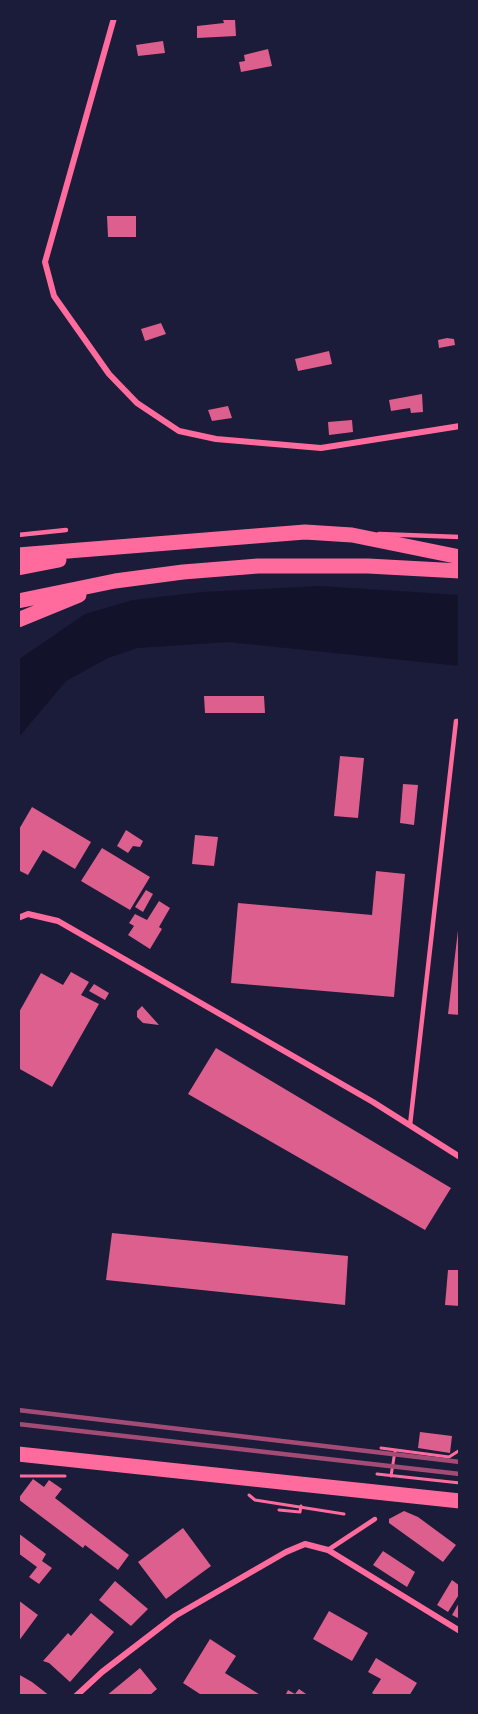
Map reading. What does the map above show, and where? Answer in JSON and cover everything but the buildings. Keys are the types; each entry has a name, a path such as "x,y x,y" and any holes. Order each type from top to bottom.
{"main road":[{"path":"18,555 304,532 352,535 460,557"},
{"path":"18,568 115,549"},
{"path":"18,601 115,581 183,572 258,566 368,566 460,571"},
{"path":"18,620 115,581"},
{"path":"18,1454 460,1501"}],"street":[{"path":"114,18 45,262 54,296 109,374 137,403 179,431 216,439 321,448 460,426"},
{"path":"18,918 28,914 58,921 410,1125 460,1157"},
{"path":"77,1696 134,1645 175,1616 299,1546 312,1544 328,1550 460,1631"}],"lane":[{"path":"18,535 66,530"},
{"path":"304,532 460,537"},
{"path":"410,1125 456,720 460,721"},
{"path":"328,1550 375,1518"}],"path":[{"path":"381,1448 449,1457 460,1450"},
{"path":"391,1476 395,1450"},
{"path":"377,1474 460,1483"},
{"path":"279,1510 300,1512 301,1506 344,1514"}],"shaded area":[{"path":"319,586 460,595 460,666 228,642 137,648 108,658 66,681 18,738 18,660 85,614 133,600 203,592"}],"railway":[{"path":"18,1410 460,1462"},
{"path":"18,1424 460,1474"}]}
